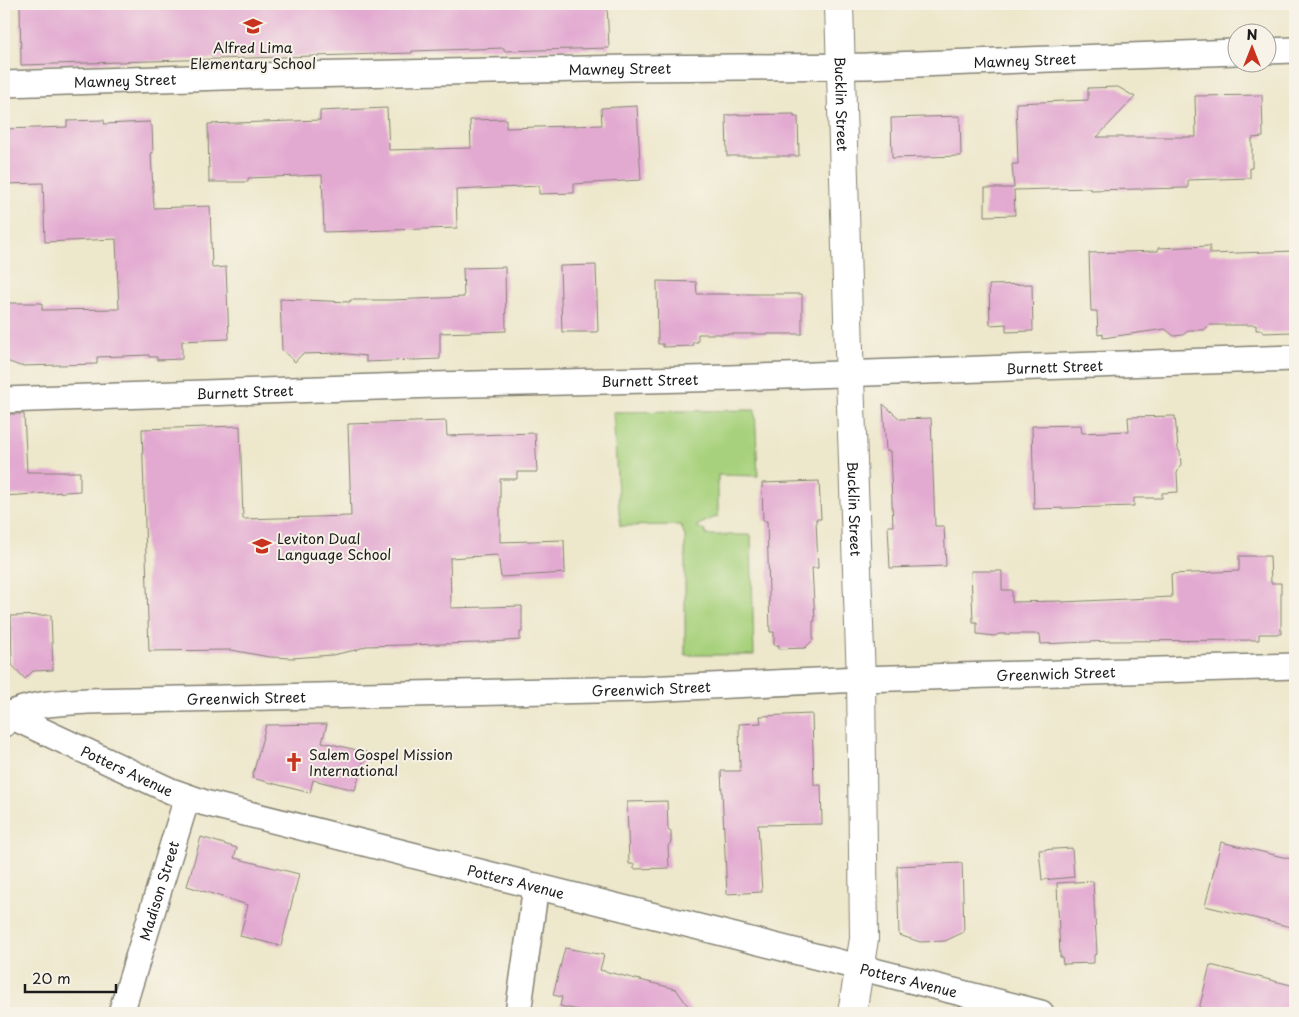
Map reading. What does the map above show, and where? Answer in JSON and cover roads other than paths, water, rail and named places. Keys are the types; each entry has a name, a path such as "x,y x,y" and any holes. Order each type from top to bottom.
{"street":[{"name":"Bucklin Street","path":"839,4 861,679 864,939 852,1013"},
{"path":"1276,51 1295,50"},
{"name":"Mawney Street","path":"4,84 254,76 620,68 841,66 1226,52"},
{"name":"Burnett Street","path":"4,400 850,374 1295,358"},
{"name":"Greenwich Street","path":"5,717 31,707 87,701 645,690 861,679 1295,666"},
{"name":"Potters Avenue","path":"5,717 188,798 1041,1013"},
{"name":"Madison Street","path":"121,1013 188,798"},
{"path":"518,1013 536,886"}],"place":[{"name":"Alfred Lima Elementary School","path":"253,26"},
{"name":"Leviton Dual Language School","path":"262,546"},
{"name":"Salem Gospel Mission International","path":"294,762"}]}
